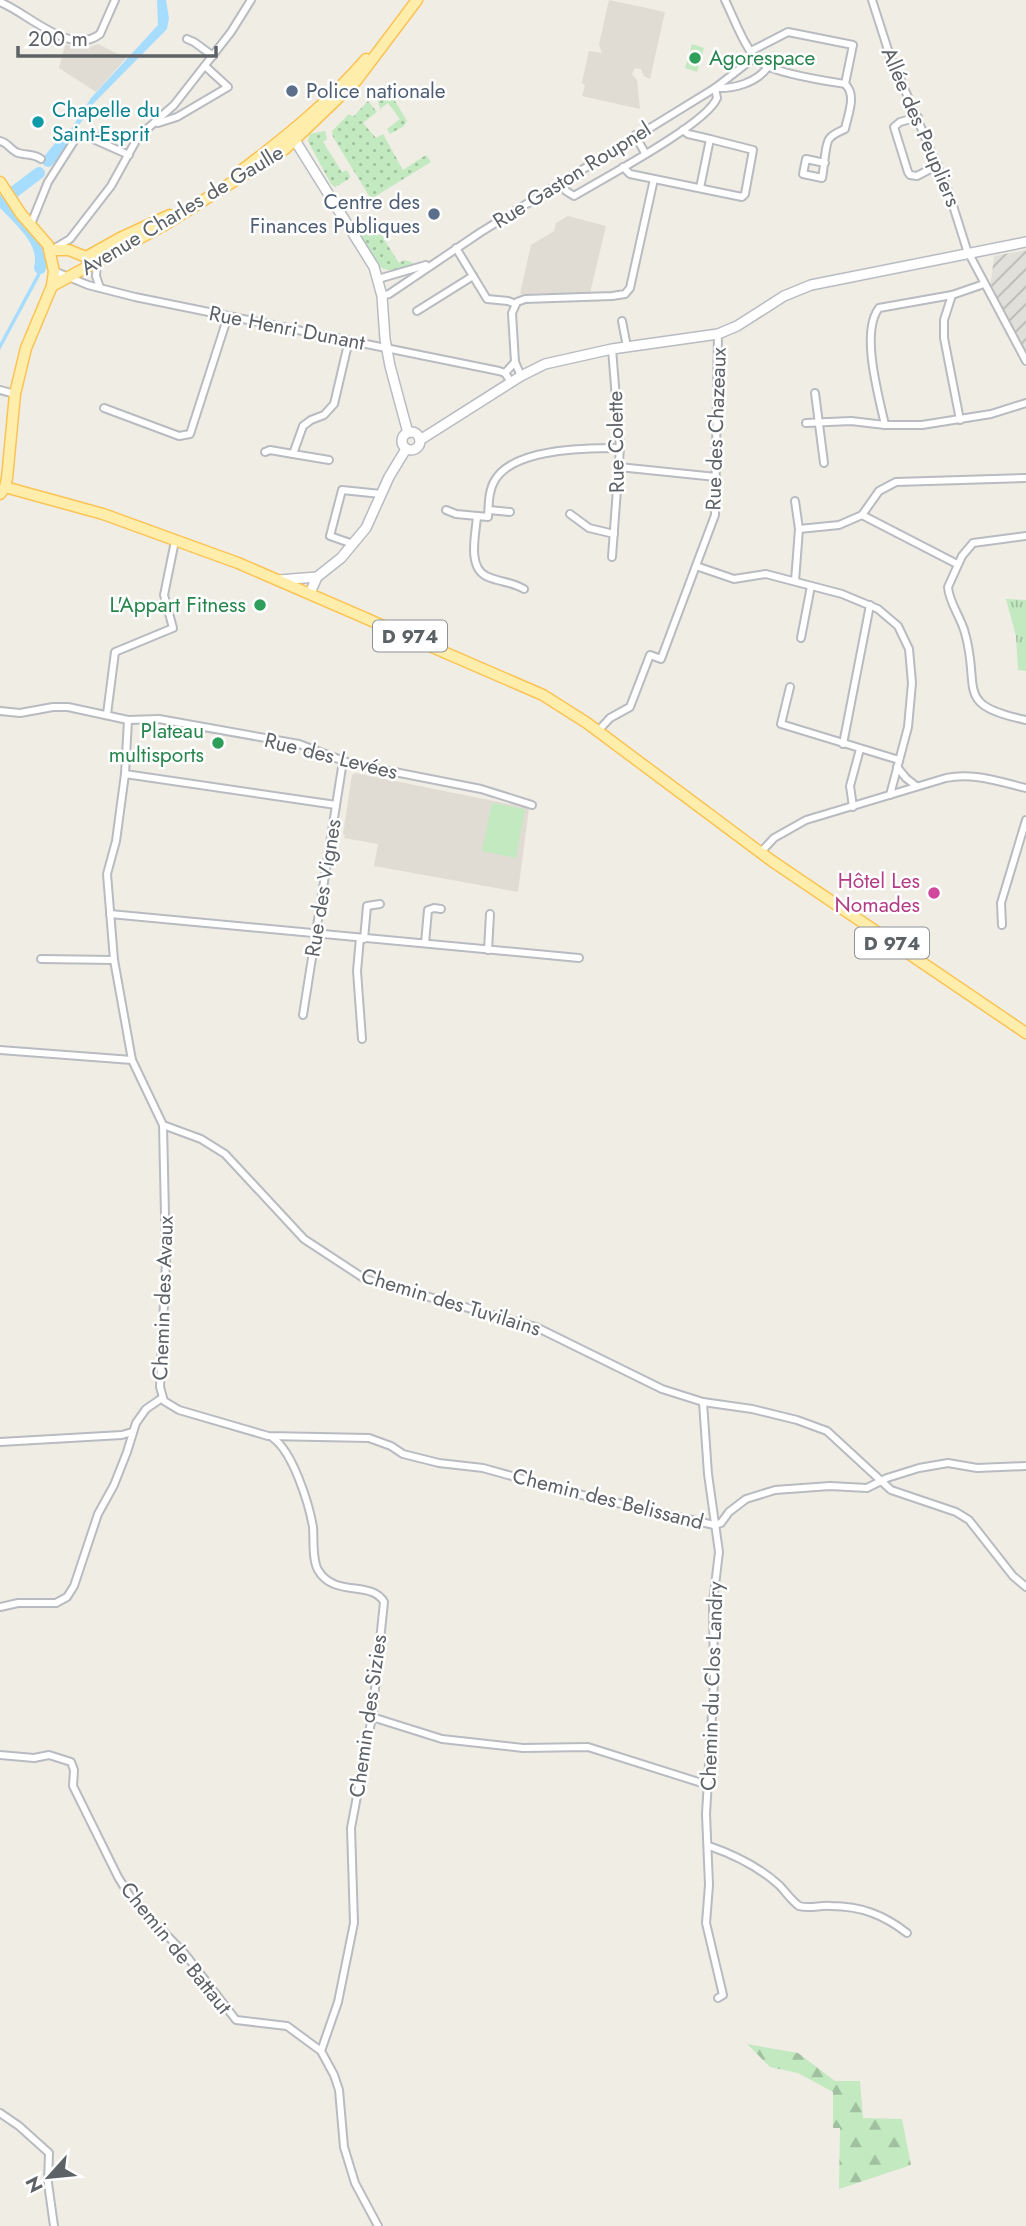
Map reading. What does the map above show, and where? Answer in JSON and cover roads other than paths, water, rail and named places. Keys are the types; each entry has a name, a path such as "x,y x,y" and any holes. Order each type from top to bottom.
{"main road":[{"name":"Avenue Charles de Gaulle","path":"52,286 84,269 120,238 190,205 293,136 365,61 410,0"},
{"name":"Avenue Charles de Gaulle","path":"95,258 226,187 293,136 356,82 417,0"},
{"path":"293,136 365,251 378,279 387,348 408,433"},
{"path":"1,184 12,202 51,250 54,271 52,286 26,348 15,394 2,488"},
{"path":"406,449 415,449 420,440 510,382 538,367 561,359 718,334 748,320 784,296 811,285 1026,242"},
{"path":"51,250 69,250 83,257 95,258"},
{"path":"408,433 416,434 420,440"},
{"path":"406,449 402,440 408,433"},
{"path":"310,593 317,577 353,544 366,528 406,449"},
{"name":"D 974","path":"2,488 103,514 279,580 543,695 598,731 760,853 1026,1033"},
{"path":"279,580 317,577"}],"street":[{"path":"0,2 64,38 85,41 100,34 114,0"},
{"path":"51,250 69,239 111,186 138,137 174,105 237,24 251,0"},
{"path":"725,0 758,59 845,84 850,88 852,98 845,129 829,138 825,163"},
{"name":"Allée des Peupliers","path":"872,0 889,53 938,164 970,254 1026,361"},
{"path":"758,59 788,32 853,45 845,84"},
{"path":"187,39 213,56"},
{"name":"Rue Gaston Roupnel","path":"382,296 401,287 456,248 758,59 760,76 743,84 724,89 715,88"},
{"path":"155,124 177,117 228,87 205,66"},
{"path":"561,182 573,196 623,167 683,130 716,102 715,88"},
{"path":"918,117 900,122 894,127 908,172 917,176 938,164"},
{"path":"623,167 630,174 738,198 745,194 753,150 688,134 683,130"},
{"path":"635,135 645,153"},
{"path":"31,224 48,182 76,138 138,137"},
{"path":"91,138 129,155"},
{"path":"700,188 710,139"},
{"path":"0,141 9,144 16,152 38,155 41,159"},
{"path":"521,376 515,362 512,313 516,304 525,299 625,294 630,288 654,179"},
{"path":"456,248 487,299 516,304"},
{"path":"95,258 100,288"},
{"name":"Rue Gaston Roupnel","path":"378,279 432,264"},
{"path":"83,283 84,269"},
{"name":"Rue Henri Dunant","path":"54,271 100,288 505,373"},
{"path":"417,311 473,276"},
{"path":"885,425 874,376 871,339 874,315 879,308 952,295 984,284"},
{"path":"952,295 944,320 944,338 960,419"},
{"path":"104,408 179,436 190,434 228,316"},
{"path":"622,321 627,347"},
{"name":"Rue des Chazeaux","path":"598,731 610,719 630,708 650,655 661,660 715,515 718,334"},
{"path":"293,454 303,426 324,415 334,404 349,340"},
{"name":"Rue Colette","path":"612,349 620,448 612,557"},
{"path":"510,382 505,373 515,362"},
{"path":"0,390 15,394"},
{"path":"815,393 824,463"},
{"path":"806,423 851,421 922,425 991,414 1026,403"},
{"path":"446,510 456,514 488,517 491,488 496,478 513,463 565,451 620,448"},
{"path":"265,452 270,450 329,460"},
{"path":"619,467 716,477"},
{"path":"799,529 839,525 862,515 879,491 896,482 1026,478"},
{"path":"353,544 330,536 342,490 381,494"},
{"path":"795,501 799,529 795,581"},
{"path":"488,510 510,512"},
{"path":"570,514 589,528 614,534"},
{"path":"862,515 957,564"},
{"path":"477,516 475,559 480,571 490,577 510,581 524,589"},
{"path":"1026,536 987,539 974,543 957,564 949,581 948,593 967,639 973,690 982,704 991,711 1026,720"},
{"path":"107,714 116,652 173,628 164,594 175,541"},
{"path":"696,566 734,579 766,575 795,581 870,605 885,613 898,626 909,649 912,673 911,704 890,794"},
{"path":"801,638 811,586"},
{"path":"843,744 870,605"},
{"path":"790,687 781,724 898,764 905,778 916,786"},
{"name":"Rue des Levées","path":"0,711 20,713 68,707 128,720 153,718 299,744 343,761 481,789 532,805"},
{"path":"128,720 125,774 116,841 107,874 110,914 114,960 132,1060 163,1125"},
{"path":"853,807 850,786 860,749"},
{"name":"Rue des Vignes","path":"303,1015 343,761"},
{"path":"125,774 336,805"},
{"path":"760,853 774,838 798,824 916,786 961,776 978,777 1026,788"},
{"path":"1002,925 1001,904 1026,820"},
{"path":"362,1039 357,971 367,906 380,904"},
{"path":"425,943 428,911 441,909"},
{"path":"110,914 579,958"},
{"path":"488,950 490,914"},
{"path":"41,959 114,960"},
{"path":"0,1050 132,1060"},
{"name":"Chemin des Avaux","path":"163,1125 166,1215 165,1308 160,1387 162,1398 169,1406 179,1410 268,1436"},
{"name":"Chemin des Tuvilains","path":"163,1125 201,1139 225,1154 304,1239 365,1279 536,1327 662,1389 704,1402 752,1409 797,1420 827,1431 880,1481"},
{"path":"0,1607 56,1603 67,1597 74,1586 98,1514 114,1485 127,1452 132,1432 143,1412 162,1398"},
{"name":"Chemin du Clos Landry","path":"704,1402 714,1525 719,1552 713,1602 714,1681 706,1814 709,1846 706,1923 723,1994 718,1998"},
{"path":"0,1442 122,1435 132,1432"},
{"name":"Chemin des Belissand","path":"268,1436 279,1440 369,1438 403,1454 439,1463 483,1468 569,1492 714,1525 721,1523 729,1512 746,1499 775,1490 830,1486 867,1488 919,1468 948,1463 977,1468 1026,1466"},
{"name":"Chemin des Sizies","path":"279,1440 294,1469 307,1504 313,1526 317,1569 330,1583 372,1592 384,1602 372,1717 351,1828 354,1923 338,2002 321,2051"},
{"path":"880,1481 891,1490 956,1512 970,1520 1013,1576 1026,1587"},
{"path":"372,1717 442,1739 523,1748 588,1747 708,1785"},
{"name":"Chemin de Battaut","path":"0,1755 9,1758 49,1755 71,1762 74,1770 73,1786 131,1898 185,1954 221,1999 230,2016 236,2020 287,2026 321,2051 339,2090 344,2147 355,2183 378,2226"},
{"path":"709,1846 737,1856 760,1870 799,1906 862,1909 890,1920 907,1933"},
{"path":"0,2113 49,2153 48,2183 54,2226"}],"water":[{"path":"157,0 166,0 169,18 167,29 91,106 86,118 62,149 58,149 91,98 158,25"},
{"path":"44,254 40,276 0,350 0,343 37,274 40,255"}],"waterway":[{"path":"48,161 68,137"},
{"path":"39,173 2,201 30,231 39,249 40,268"}],"place":[{"name":"Agorespace","path":"695,58"},
{"name":"Police nationale","path":"292,91"},
{"name":"Chapelle du Saint-Esprit","path":"38,122"},
{"name":"Centre des Finances Publiques","path":"434,214"},
{"name":"L'Appart Fitness","path":"260,605"},
{"name":"Plateau multisports","path":"218,743"},
{"name":"Hôtel Les Nomades","path":"934,893"}]}
